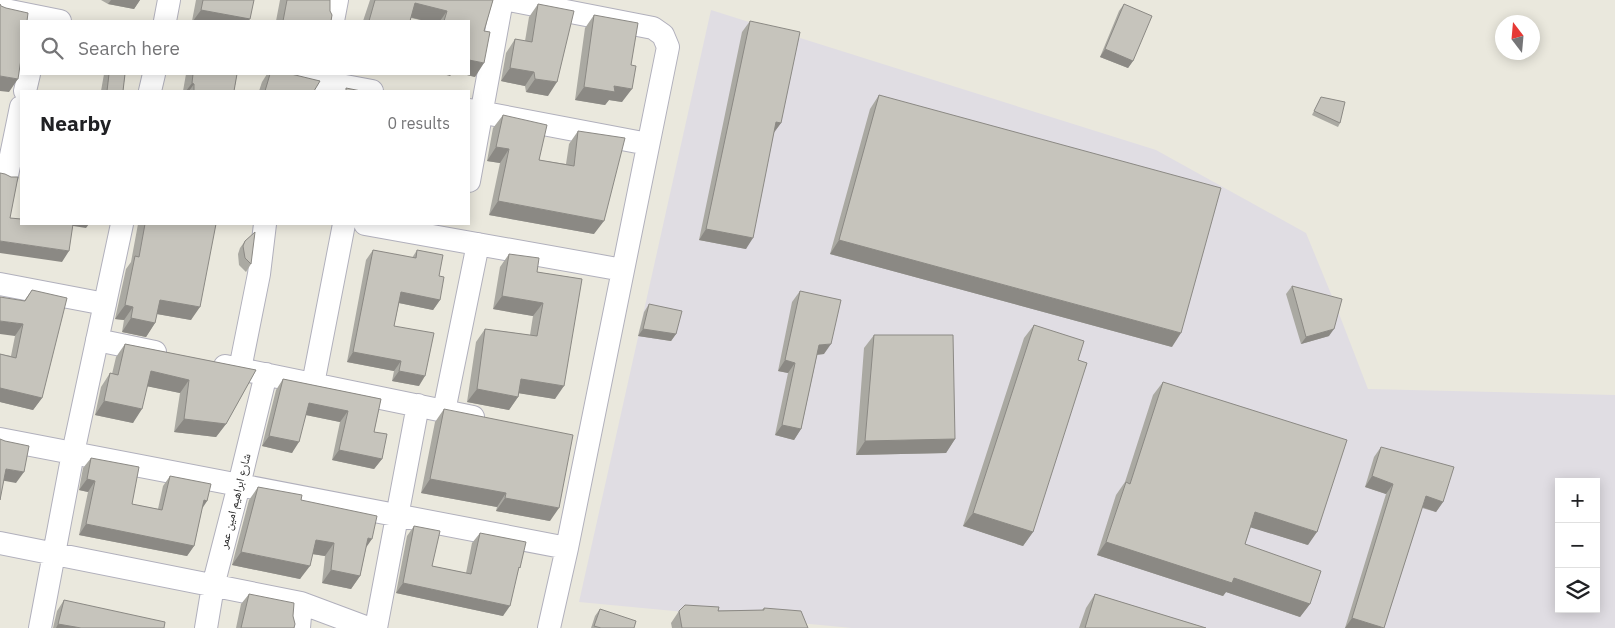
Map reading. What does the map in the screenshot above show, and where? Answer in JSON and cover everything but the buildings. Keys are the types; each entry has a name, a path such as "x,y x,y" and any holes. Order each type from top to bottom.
{"street":[{"path":"165,20 170,0"},
{"path":"333,20 337,0"},
{"path":"470,169 475,111 502,0"},
{"path":"508,0 652,28 663,35 668,47 623,270 579,438 567,548 549,628"},
{"path":"0,8 47,20"},
{"path":"25,90 28,75"},
{"path":"150,90 154,75"},
{"path":"286,75 367,90"},
{"path":"475,111 648,144"},
{"path":"9,176 13,119"},
{"path":"40,628 73,453 122,225"},
{"path":"240,369 259,274 265,225"},
{"path":"313,384 344,225"},
{"path":"373,225 466,236 623,270"},
{"path":"444,411 466,236"},
{"path":"0,284 104,304"},
{"path":"97,340 173,356"},
{"path":"202,361 492,421"},
{"name":"شارع ابراهيم امين عمر","path":"206,628 213,586 266,374"},
{"path":"376,628 418,405"},
{"path":"0,439 567,548"},
{"path":"0,543 301,603 368,628"},
{"path":"298,628 301,603"}],"shaded area":[{"path":"711,10 1156,150 1306,233 1368,389 1615,395 1615,628 852,628 579,602"}]}
